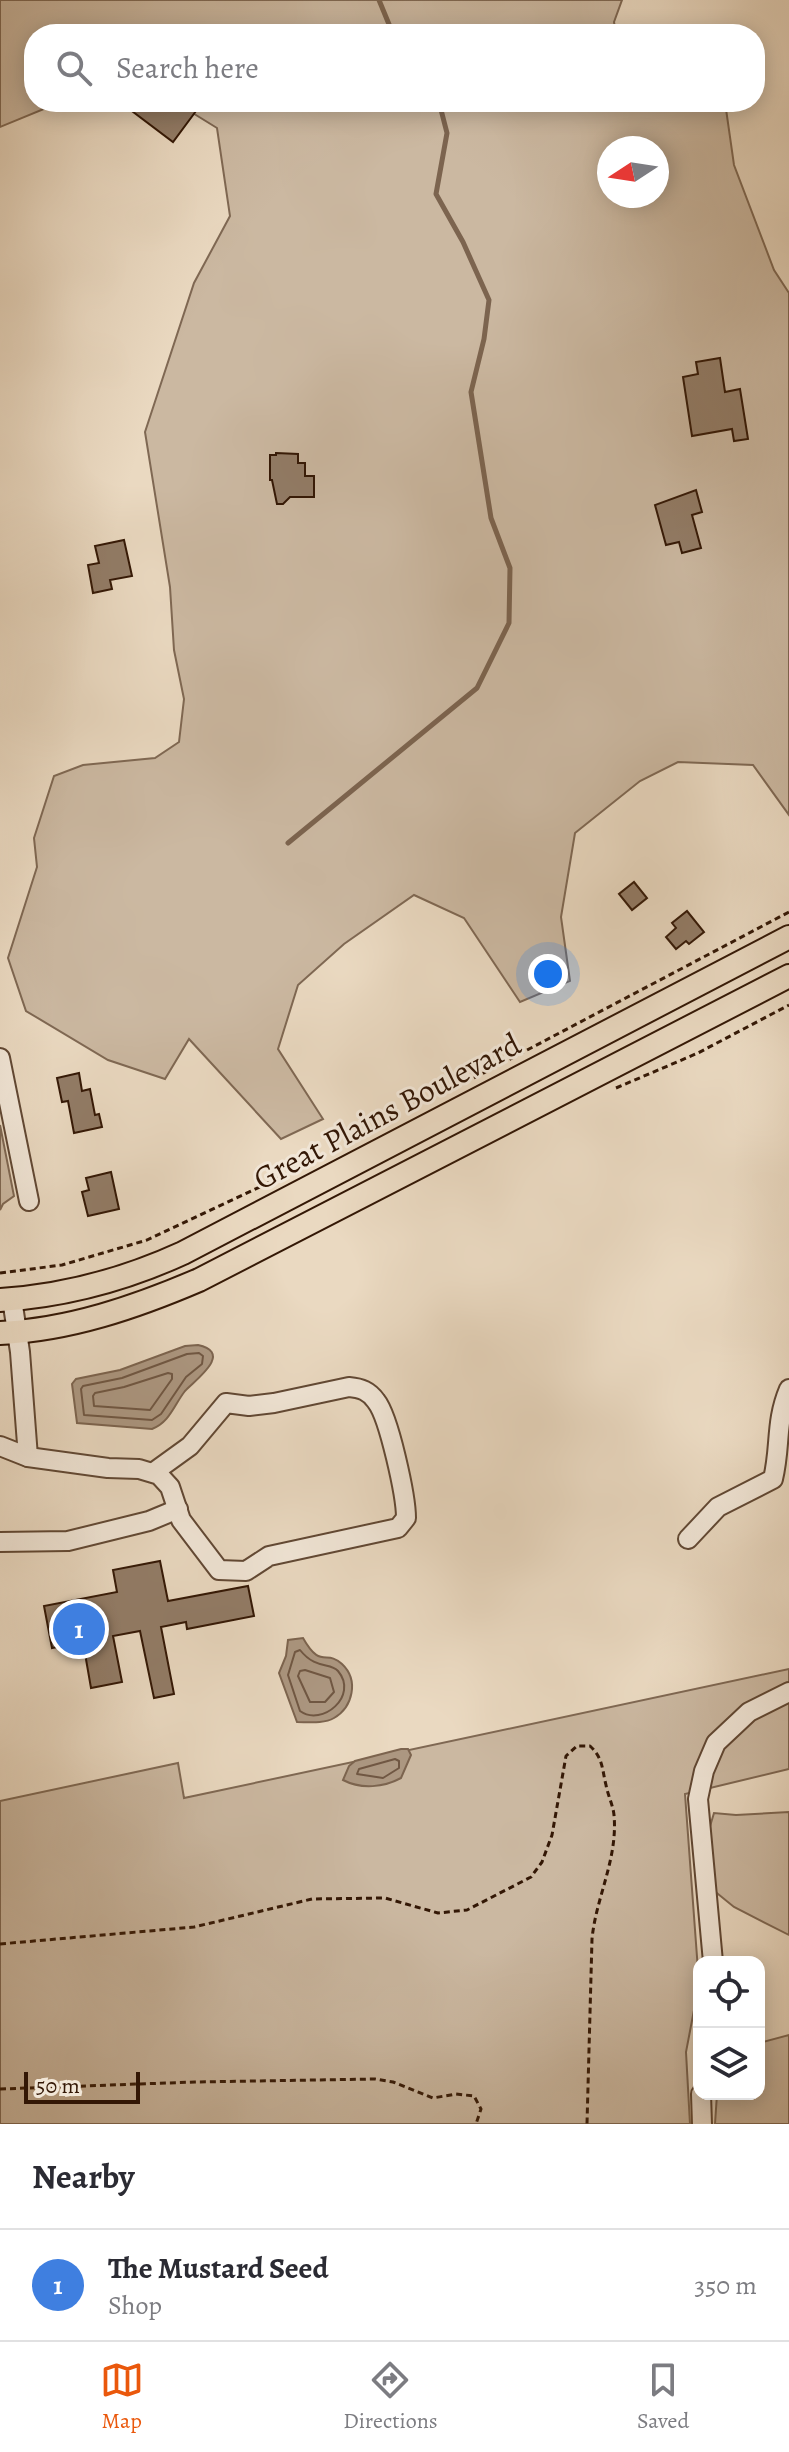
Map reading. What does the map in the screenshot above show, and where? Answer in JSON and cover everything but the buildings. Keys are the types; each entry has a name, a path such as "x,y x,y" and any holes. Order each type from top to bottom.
{"main road":[{"name":"Great Plains Boulevard","path":"6,1300 52,1295 100,1284 183,1253 789,937"},
{"name":"Great Plains Boulevard","path":"9,1332 111,1314 199,1280 789,976"}],"street":[{"path":"0,1058 29,1201"},
{"path":"6,1300 28,1457"},
{"path":"0,1446 28,1457 154,1472 170,1487 181,1520 219,1570 246,1571 269,1556 398,1528 406,1518 406,1507 379,1404 361,1388 349,1387 262,1405 226,1403 190,1446 154,1472"},
{"path":"688,1539 718,1507 773,1479 780,1411 789,1389"},
{"path":"0,1542 68,1541 149,1521 178,1509"},
{"path":"712,1956 698,1799 704,1771 716,1743 749,1712 789,1692"},
{"path":"701,2100 702,2124"}],"path":[{"path":"469,1081 789,912"},
{"path":"0,1273 62,1265 147,1240 190,1222 227,1200 325,1157"},
{"path":"0,1944 194,1927 312,1899 385,1898 438,1913 467,1910 531,1877 542,1862 552,1835 566,1756 577,1746 590,1746 602,1762 613,1805 614,1826 610,1866 594,1921 587,2124"},
{"path":"0,2089 375,2079 393,2082 433,2098 456,2094 474,2096 481,2109 476,2124"}],"shaded area":[{"path":"0,0 622,0 614,24 24,24 24,112 36,112 0,127"},
{"path":"191,112 726,112 734,165 774,270 789,293 789,815 753,765 678,762 640,781 575,833 561,917 570,981 520,1002 464,918 414,895 344,944 298,985 278,1049 323,1119 281,1139 189,1039 165,1079 108,1060 26,1011 8,958 37,867 34,838 54,776 83,765 155,758 179,742 184,699 174,650 170,587 145,432 194,283 230,216 217,128"},
{"path":"0,1125 14,1196 0,1210"},
{"path":"789,1669 789,1769 685,1794 697,1956 693,1956 693,2015 686,2052 690,2124 0,2124 0,1801 178,1763 184,1798"},
{"path":"789,1812 789,1935 734,1907 707,1885 705,1843 714,1813"},
{"path":"789,2035 789,2124 715,2124 717,2100 765,2100 765,2041"}],"water":[{"path":"198,1345 213,1354 209,1367 185,1391 158,1426 152,1429 77,1423 72,1384 76,1379 120,1370 185,1346"},
{"path":"303,1638 314,1653 342,1664 351,1678 352,1693 346,1707 330,1720 297,1722 279,1673 288,1640"},
{"path":"408,1749 411,1755 401,1778 373,1786 343,1780 349,1766 355,1761"}],"waterway":[{"path":"379,0 389,24"},
{"path":"288,843 477,688 509,623 510,568 491,518 471,392 484,339 489,300 463,242 436,194 447,133 442,112"}],"place":[{"name":"The Mustard Seed","path":"79,1629"}]}
